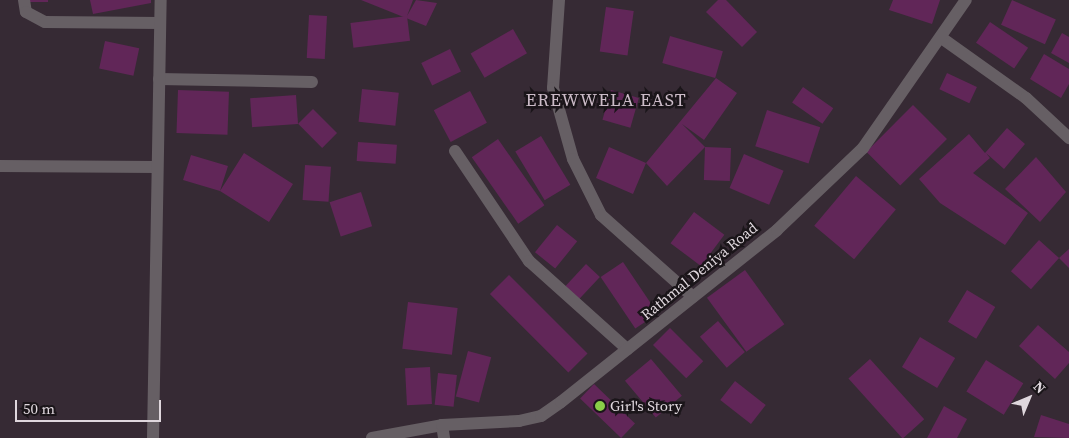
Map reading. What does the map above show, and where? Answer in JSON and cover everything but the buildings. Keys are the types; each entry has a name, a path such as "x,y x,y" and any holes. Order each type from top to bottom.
{"street":[{"path":"24,0 26,12 45,22 160,23"},
{"path":"153,438 161,0"},
{"path":"559,0 552,88 573,160 601,215 693,297"},
{"name":"Rathmal Deniya Road","path":"372,438 442,425 541,416 777,230 863,148 942,39 966,0"},
{"path":"942,39 1026,98 1069,138"},
{"path":"159,80 312,82"},
{"path":"455,151 529,261 627,349"},
{"path":"0,166 157,167"},
{"path":"442,425 444,438"}],"place":[{"name":"Girl's Story","path":"600,406"}],"district":[{"name":"EREWWELA EAST","path":"606,100"}]}
